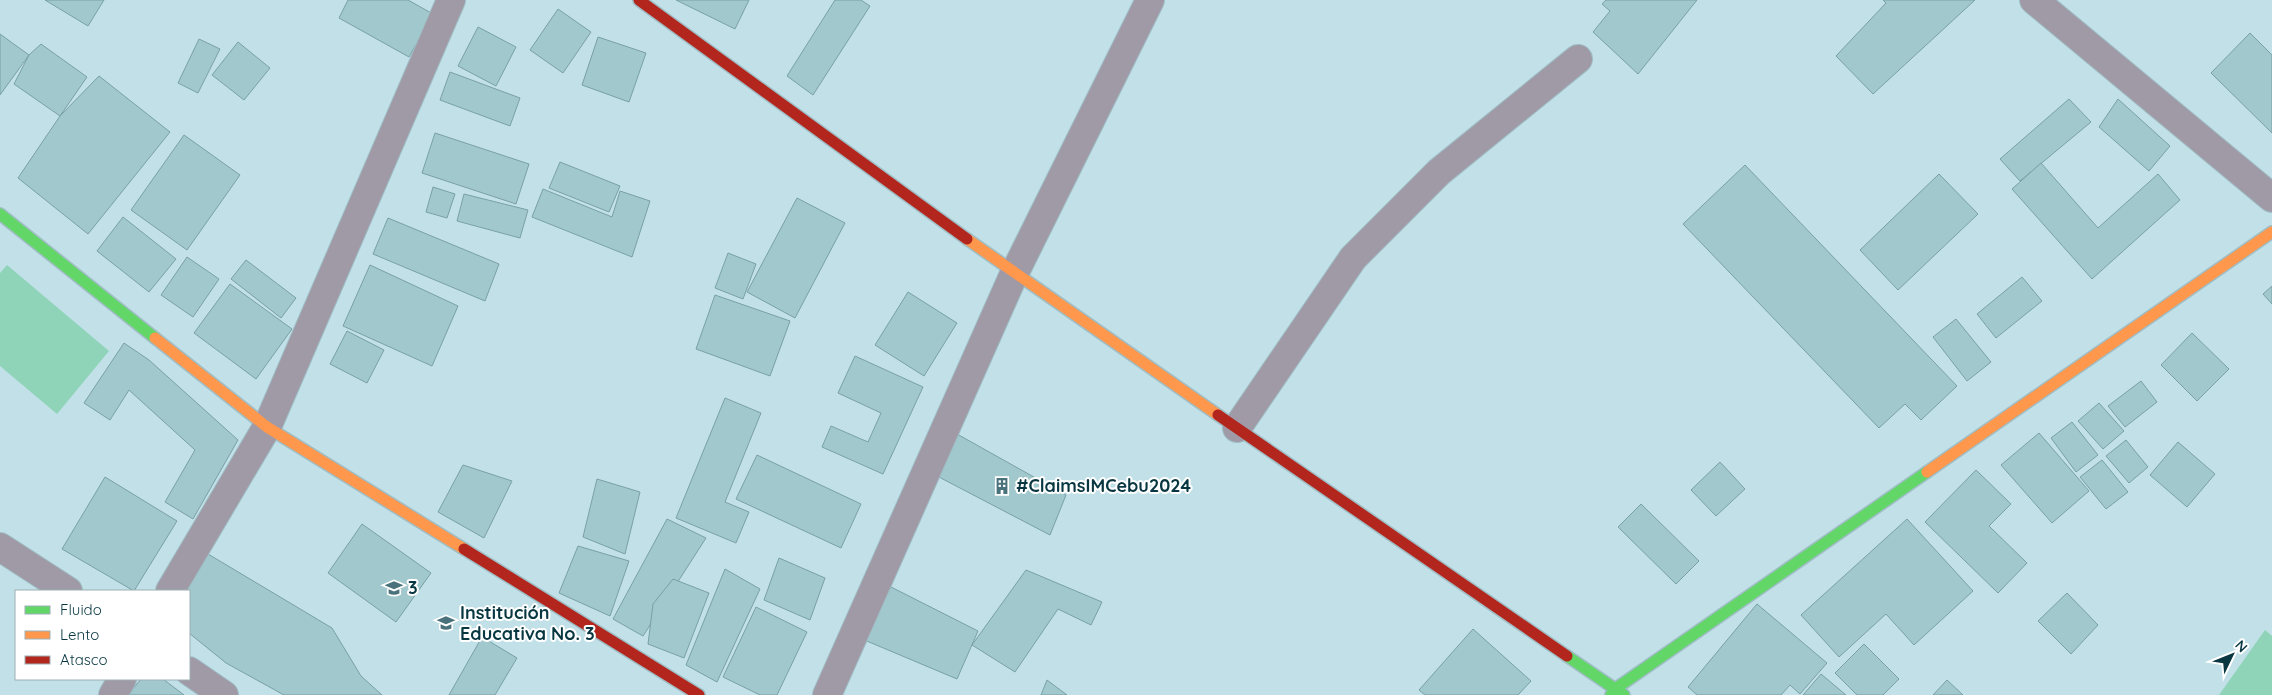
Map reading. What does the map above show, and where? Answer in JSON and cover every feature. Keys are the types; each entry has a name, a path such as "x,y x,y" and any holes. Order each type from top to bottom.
{"street":[{"path":"171,590 267,427 451,0"},
{"path":"640,0 1014,274 1617,693 2272,232"},
{"path":"826,695 1014,274 1150,0"},
{"path":"2034,0 2272,198"},
{"path":"1237,428 1353,258 1439,172 1578,59"},
{"path":"0,214 267,427 699,695"},
{"path":"0,547 66,590"},
{"path":"190,672 224,695"},
{"path":"113,695 121,680"}],"green space":[{"path":"7,265 109,351 57,414 0,366 0,273"},
{"path":"2265,630 2272,636 2272,695 2219,695"}],"building":[{"path":"45,0 104,0 88,26"},
{"path":"348,0 408,0 433,14 409,57 339,18"},
{"path":"676,0 749,0 735,29"},
{"path":"835,0 861,0 870,6 813,95 787,76"},
{"path":"1606,0 1697,0 1638,74 1593,32 1610,11 1602,4"},
{"path":"1883,0 1975,0 1873,94 1836,56 1886,3"},
{"path":"558,9 591,32 563,73 530,50"},
{"path":"478,27 516,47 496,86 458,66"},
{"path":"2250,33 2272,55 2272,133 2211,73"},
{"path":"0,34 29,55 0,95"},
{"path":"598,37 646,53 629,102 582,85"},
{"path":"199,39 220,49 198,93 178,83"},
{"path":"238,42 270,68 244,100 212,75"},
{"path":"41,44 87,77 60,116 14,84 29,55"},
{"path":"450,72 520,98 510,126 440,100"},
{"path":"99,76 170,132 88,234 18,178 60,116"},
{"path":"2069,99 2091,122 2020,181 2000,159"},
{"path":"2118,99 2170,146 2149,171 2099,127"},
{"path":"435,133 529,164 516,204 422,173"},
{"path":"184,135 240,175 187,250 131,210"},
{"path":"560,162 620,186 609,212 549,188"},
{"path":"2041,163 2098,228 2158,174 2180,200 2092,279 2012,189"},
{"path":"1745,165 1957,386 1921,420 1905,404 1879,428 1683,224"},
{"path":"1939,174 1978,214 1898,290 1860,250"},
{"path":"433,187 455,194 447,218 426,212"},
{"path":"543,189 612,217 620,191 650,201 632,257 532,217"},
{"path":"464,194 528,210 520,238 457,221"},
{"path":"797,198 845,223 795,318 747,292"},
{"path":"123,217 176,259 149,292 97,251"},
{"path":"388,218 499,264 485,301 373,254"},
{"path":"728,253 756,264 743,299 715,288"},
{"path":"187,257 219,279 193,317 161,295"},
{"path":"246,260 296,298 281,318 231,279"},
{"path":"370,265 458,306 432,366 343,326"},
{"path":"2022,277 2042,301 1996,338 1977,314"},
{"path":"230,284 292,329 256,379 194,333"},
{"path":"2272,286 2272,304 2263,294"},
{"path":"908,292 957,323 924,376 875,345"},
{"path":"715,295 790,321 770,376 696,349"},
{"path":"1956,319 1991,362 1967,381 1933,337"},
{"path":"347,331 384,350 367,383 330,364"},
{"path":"2192,333 2229,369 2197,401 2161,365"},
{"path":"124,343 149,360 238,440 193,519 165,502 195,450 129,390 110,420 84,403"},
{"path":"855,356 923,387 883,474 822,447 831,426 868,442 881,413 838,393"},
{"path":"2141,381 2157,402 2125,427 2108,406"},
{"path":"725,398 761,413 725,502 749,512 736,543 676,518"},
{"path":"2099,403 2124,431 2103,449 2078,421"},
{"path":"2072,422 2098,455 2076,472 2051,438"},
{"path":"2039,433 2089,491 2052,523 2001,465"},
{"name":"#ClaimsIMCebu2024","path":"957,434 1066,495 1050,535 937,476"},
{"path":"2126,440 2148,467 2129,483 2106,456"},
{"path":"2178,442 2215,474 2187,507 2150,475"},
{"path":"757,455 861,504 841,548 736,499"},
{"path":"2102,460 2128,492 2106,509 2080,477"},
{"path":"1720,462 1745,489 1716,516 1691,490"},
{"path":"463,465 512,481 484,538 438,512"},
{"path":"1976,470 2011,504 1989,526 2027,563 1998,593 1925,522"},
{"path":"105,477 177,521 135,590 62,549"},
{"path":"597,479 640,492 625,554 583,537"},
{"path":"1641,504 1699,561 1676,584 1618,527"},
{"path":"667,519 706,538 643,636 613,619"},
{"path":"1907,519 1973,591 1914,645 1886,614 1839,657 1801,615"},
{"path":"362,524 431,573 396,622 328,573"},
{"path":"578,546 629,561 610,616 559,593"},
{"path":"203,551 332,628 361,676 382,695 284,695 226,663 190,634 190,590 174,590"},
{"path":"779,558 825,578 810,620 764,600"},
{"path":"725,569 760,589 717,682 686,665"},
{"path":"1026,570 1102,602 1091,625 1058,609 1015,672 972,645"},
{"path":"673,579 709,593 684,658 648,644 653,604"},
{"path":"891,587 978,631 957,679 862,639"},
{"path":"2067,593 2098,625 2071,654 2038,621"},
{"path":"1757,604 1827,663 1800,694 1790,685 1781,695 1697,695 1688,687"},
{"path":"756,607 807,632 777,695 760,695 723,677"},
{"path":"1473,629 1531,681 1518,695 1425,695 1419,690"},
{"path":"482,637 517,658 495,695 449,695"},
{"path":"1864,644 1899,679 1883,695 1857,695 1835,673"},
{"path":"1821,674 1846,695 1803,695"},
{"path":"140,680 164,680 184,695 128,695"},
{"path":"1047,680 1067,695 1041,695"},
{"path":"1947,680 1963,695 1933,695"}],"traffic: fast":[{"path":"0,214 155,338"},
{"path":"1611,695 1615,689 1927,472"},
{"path":"1567,656 1624,695"}],"traffic: slow":[{"path":"1927,472 2272,232"},
{"path":"967,239 1218,415"},
{"path":"155,338 267,427 464,549"}],"traffic: jam":[{"path":"639,0 967,239"},
{"path":"1218,415 1567,656"},
{"path":"464,549 699,695"}],"place":[{"name":"#ClaimsIMCebu2024","path":"1002,486"},
{"name":"3","path":"394,588"},
{"name":"Institución Educativa No. 3","path":"446,623"}]}
